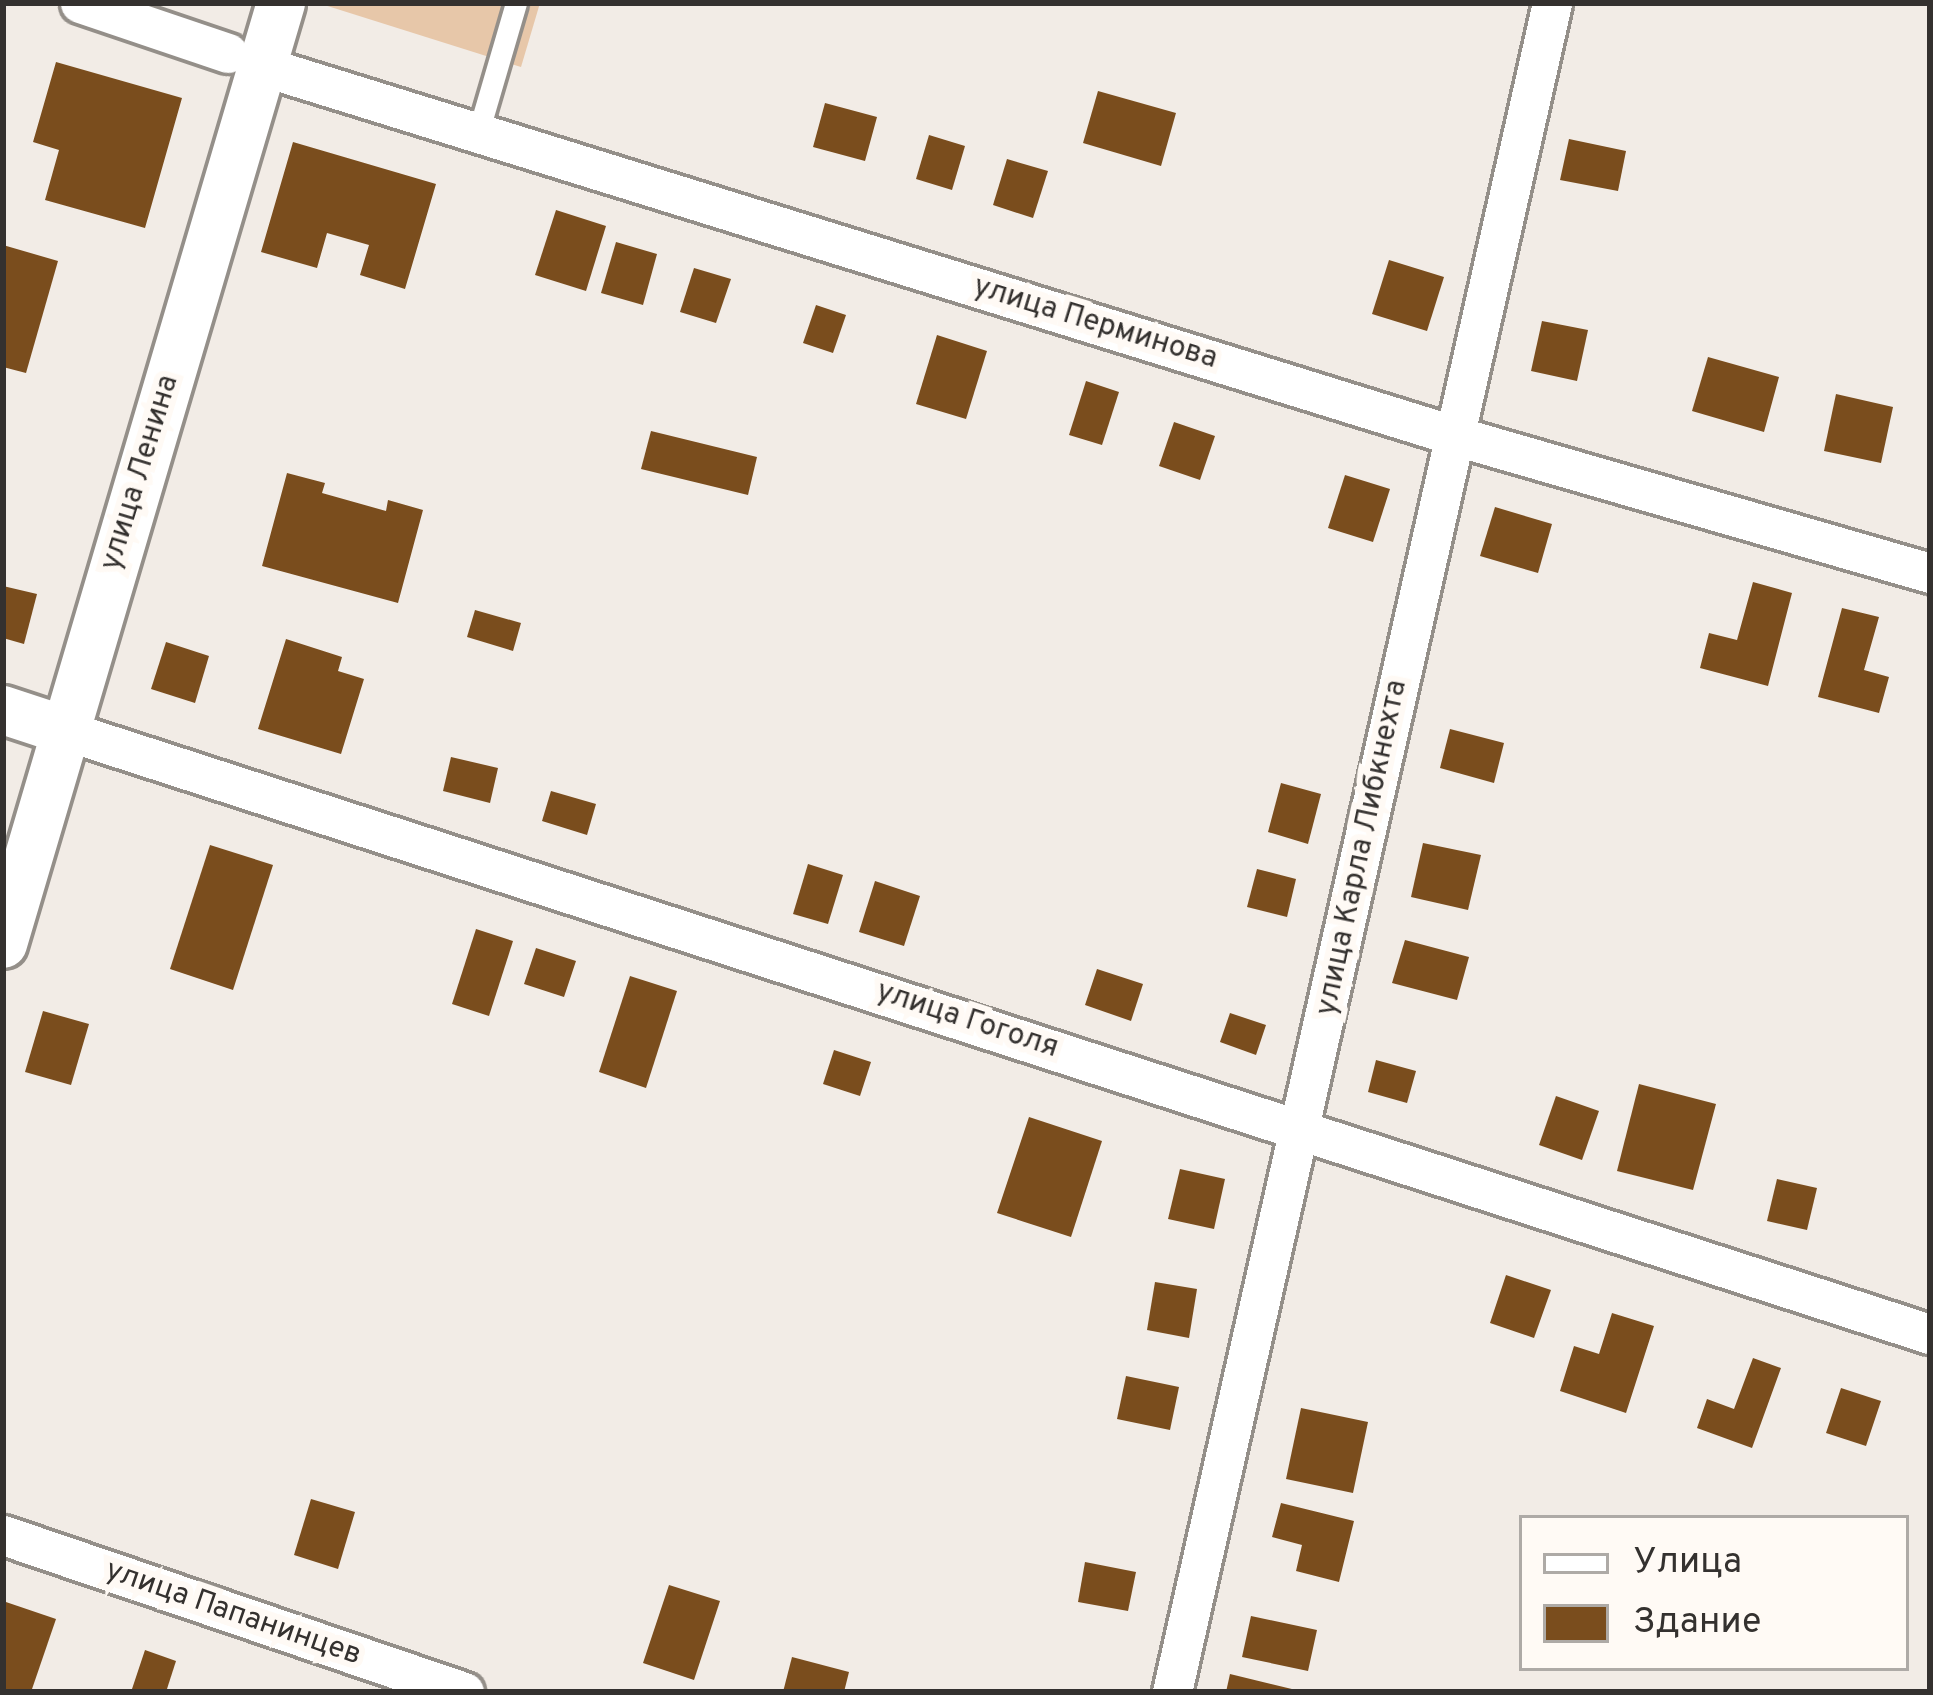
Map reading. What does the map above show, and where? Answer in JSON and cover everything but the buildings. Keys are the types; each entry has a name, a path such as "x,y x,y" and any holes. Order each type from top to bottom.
{"street":[{"name":"улица Перминова","path":"80,3 478,133 1449,434 1930,573"},
{"name":"улица Ленина","path":"3,944 245,59 281,3"},
{"name":"улица Карла Либкнехта","path":"1172,1692 1304,1130 1449,434 1552,3"},
{"name":"улица Гоголя","path":"3,710 1930,1334"},
{"name":"улица Папанинцев","path":"3,1535 464,1692"}],"lane":[{"path":"478,133 516,3"}],"shaded area":[{"path":"318,3 540,3 521,67"}]}
